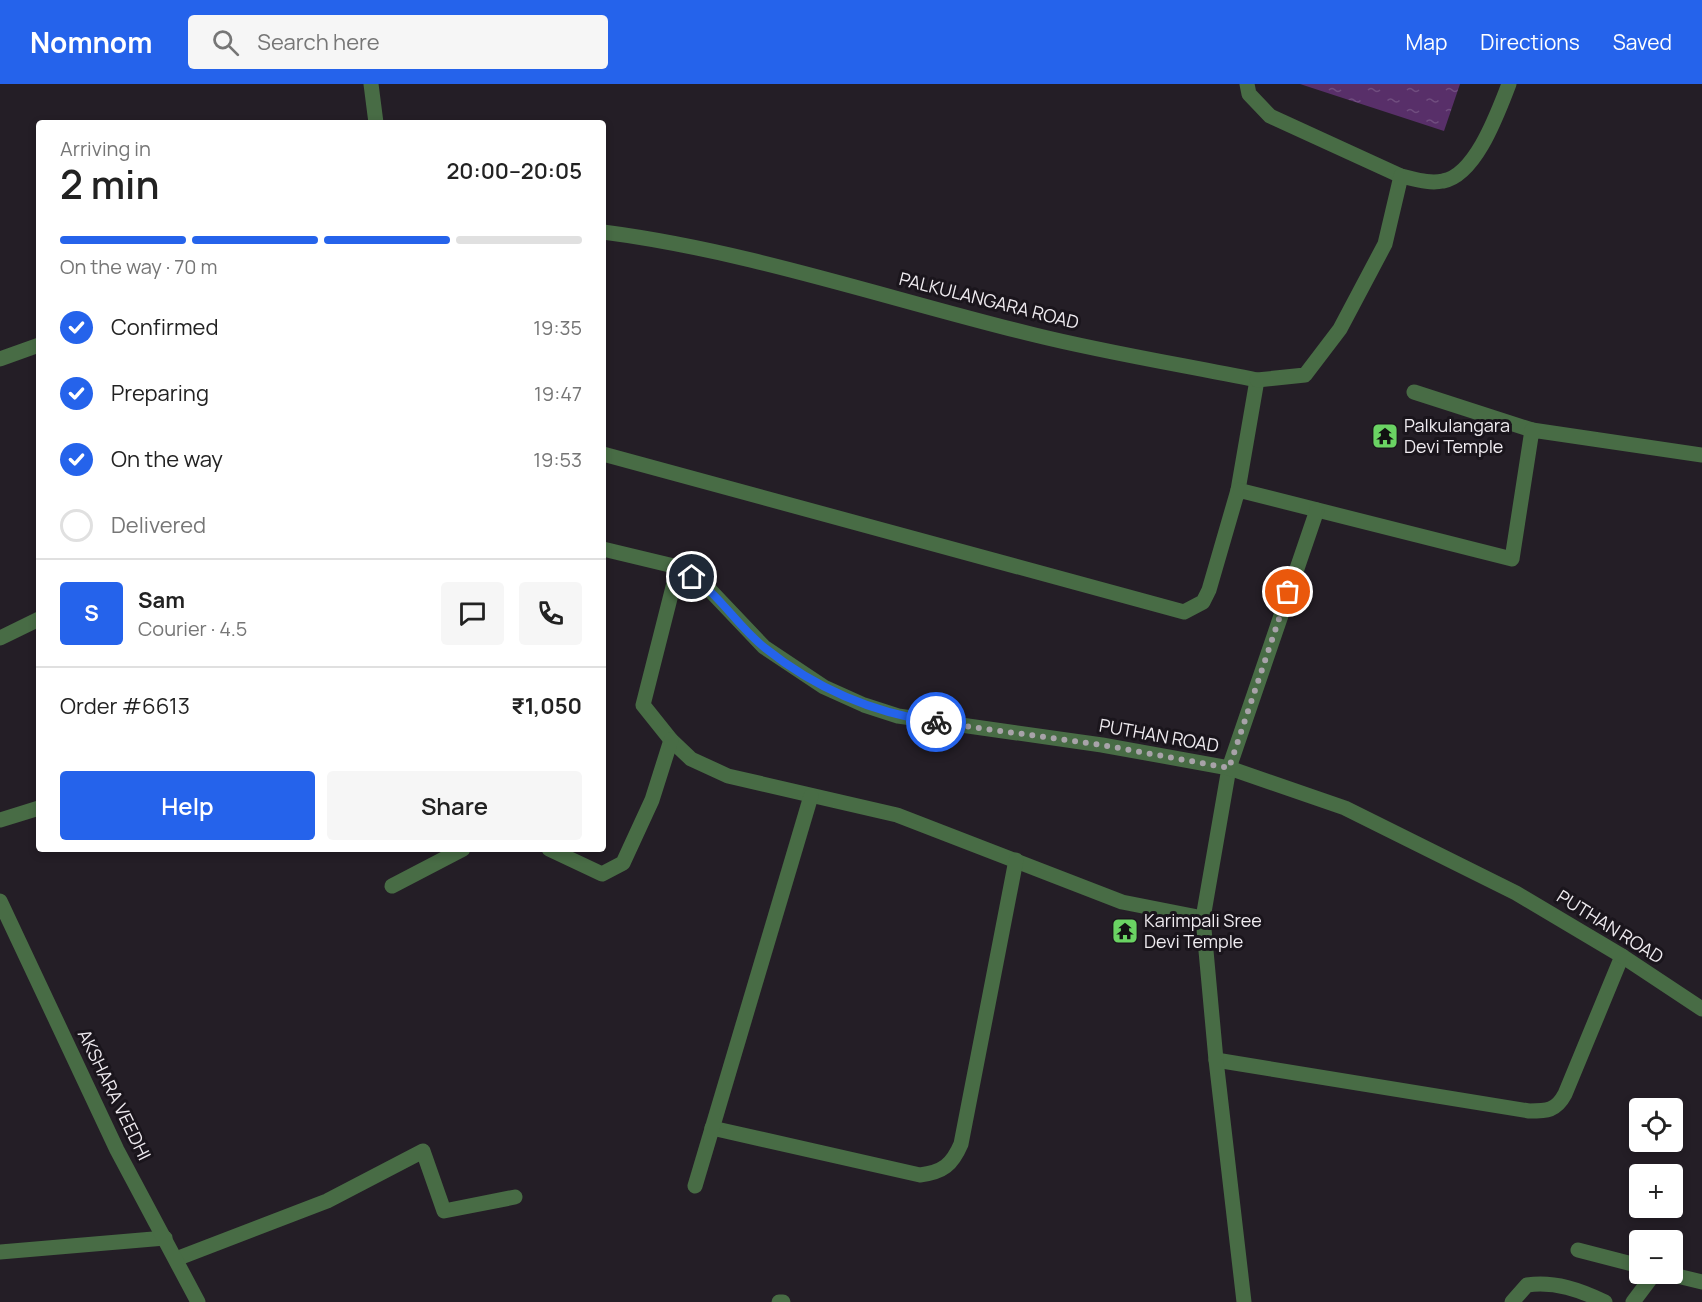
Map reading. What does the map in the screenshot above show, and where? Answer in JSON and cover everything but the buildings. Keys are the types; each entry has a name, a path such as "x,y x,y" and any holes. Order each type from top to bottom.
{"street":[{"path":"371,84 376,120"},
{"path":"1247,84 1249,94 1270,116 1401,176 1427,182 1445,181 1471,163 1496,118 1509,84"},
{"name":"PALKULANGARA ROAD","path":"606,232 650,238 813,275 1036,335 1257,380 1305,375 1341,329 1385,244 1401,176"},
{"path":"0,359 36,346"},
{"path":"606,455 987,561 1184,612 1203,602 1209,590 1238,490 1257,380"},
{"path":"1414,392 1532,430 1702,454"},
{"path":"1238,490 1512,559 1532,430"},
{"path":"1244,1302 1216,1060 1203,918 1229,768 1317,510"},
{"name":"PUTHAN ROAD","path":"606,550 678,567 707,587 764,647 824,687 898,717 1102,745 1229,768 1345,808 1516,893 1622,956 1702,1009"},
{"path":"678,567 643,705 671,740 691,759 728,776 897,815 1122,902 1203,918"},
{"path":"0,638 36,620"},
{"path":"555,852 602,874 623,862 652,800 671,740"},
{"path":"695,1185 811,796"},
{"path":"0,820 36,808"},
{"path":"392,886 457,852"},
{"path":"712,1128 920,1175 939,1173 954,1162 961,1144 1016,860"},
{"name":"AKSHARA VEEDHI","path":"1,904 117,1150 198,1302"},
{"path":"1216,1060 1529,1111 1548,1111 1559,1106 1565,1094 1622,956"},
{"path":"177,1259 327,1201 423,1152 444,1211 515,1197"},
{"path":"0,1252 165,1238"},
{"path":"1578,1250 1629,1263"},
{"path":"1683,1277 1702,1282"},
{"path":"1512,1302 1527,1285 1546,1282 1584,1292 1605,1302"},
{"path":"1633,1302 1646,1284"}],"water":[{"path":"1300,84 1460,84 1444,131"}],"way so far":[{"path":"936,722 1102,745 1229,768 1288,592"}],"place":[{"name":"Palkulangara Devi Temple","path":"1385,436"},
{"name":"Karimpali Sree Devi Temple","path":"1125,931"}],"route":[{"path":"692,577 707,587 764,647 824,687 898,717 936,722"}]}
